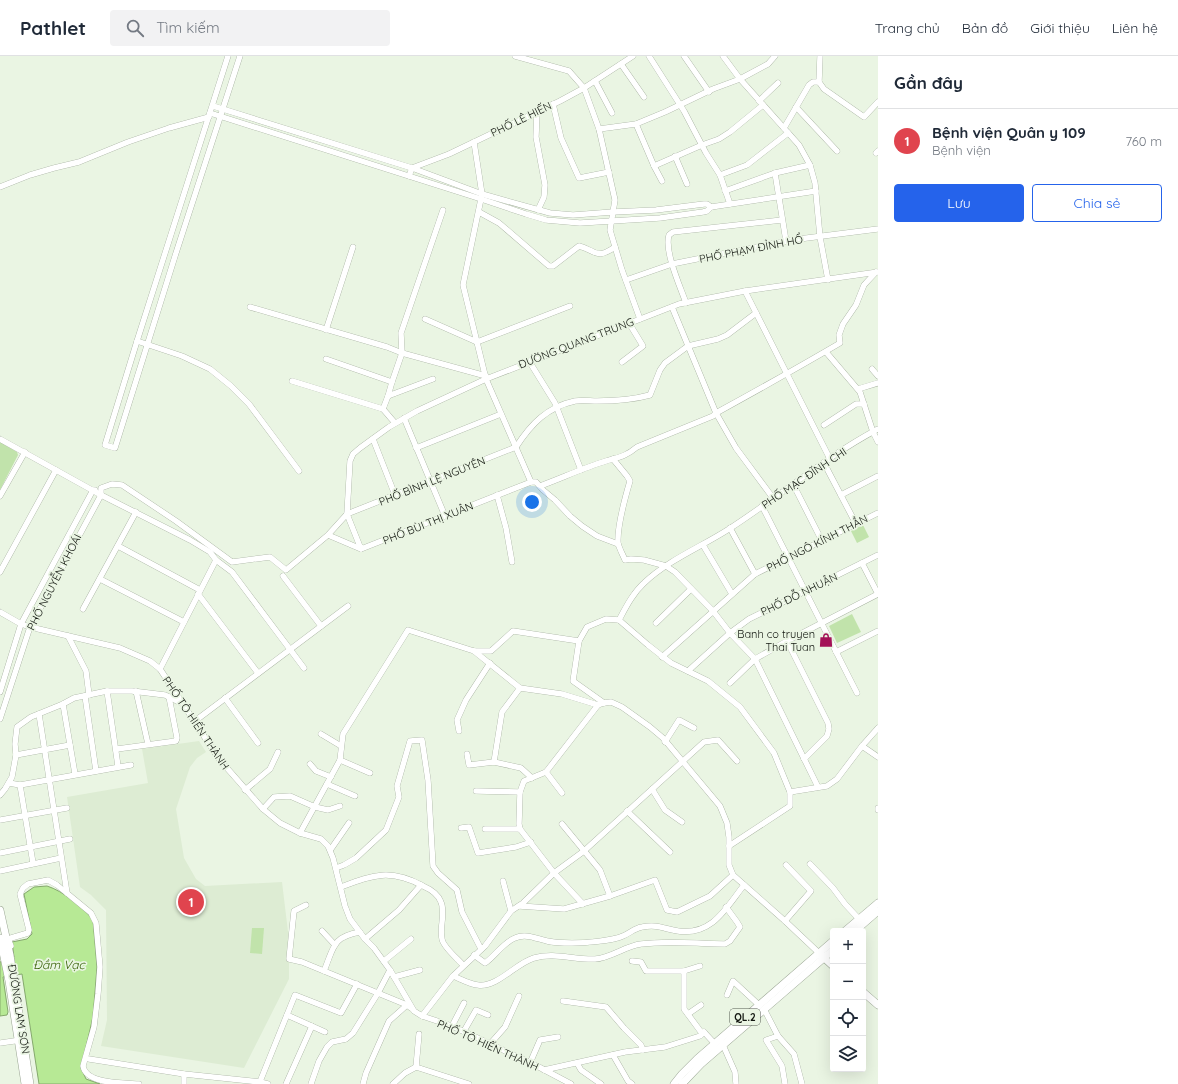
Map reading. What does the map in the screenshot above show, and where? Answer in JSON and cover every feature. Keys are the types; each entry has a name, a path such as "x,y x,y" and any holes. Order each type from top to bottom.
{"main road":[{"path":"848,928 878,903"},
{"name":"ĐƯỜNG LAM SƠN","path":"0,910 21,1040 30,1084"},
{"path":"858,928 878,911"},
{"name":"ĐƯỜNG LAM SƠN","path":"0,938 8,955"},
{"name":"QL.2","path":"674,1084 692,1064 761,1007 821,955 830,944"},
{"name":"QL.2","path":"821,955 830,951"},
{"path":"821,955 831,964"},
{"path":"866,995 878,1005"},
{"name":"QL.2","path":"682,1084 761,1007"},
{"name":"ĐƯỜNG LAM SƠN","path":"21,1040 25,1084"}],"street":[{"path":"228,56 105,445 116,448 147,345 240,56"},
{"path":"516,56 569,71 584,88 599,128 615,200 610,230 622,270 640,319"},
{"name":"PHỐ LÊ HIẾN","path":"412,168 449,154 553,104 584,88 633,56"},
{"path":"649,56 680,105 720,176 730,204"},
{"path":"684,56 709,92"},
{"path":"723,56 740,79 799,146 810,165 813,172 816,191 820,237 828,280"},
{"path":"599,128 636,124 740,79 768,64 775,56"},
{"path":"820,56 819,82 824,89 864,116 878,102"},
{"path":"621,64 644,97"},
{"path":"595,81 612,113"},
{"path":"720,176 747,164 786,130 796,107 809,85 813,82 819,82"},
{"path":"654,166 719,139 730,132 761,103 778,83"},
{"path":"553,104 561,138 579,178 609,172"},
{"path":"213,106 412,168 482,197 546,220 580,223 660,218 703,212 707,211 711,207 816,191"},
{"path":"796,107 837,151"},
{"path":"538,111 536,137 545,185 544,197 538,210"},
{"path":"0,187 30,175 78,162 135,140 209,115 220,117 409,176 482,197 538,210 573,215 656,210 704,204 708,204 711,207"},
{"path":"636,124 662,181"},
{"path":"474,142 482,197 463,285 486,378 531,482 536,482 582,526 597,536 618,544"},
{"path":"675,156 687,184"},
{"path":"725,191 775,174 810,165"},
{"path":"409,176 412,168"},
{"path":"775,174 786,241"},
{"path":"383,409 402,353 401,333 443,210"},
{"path":"479,212 500,223 549,266 553,266 579,246 599,254 608,252 615,247"},
{"path":"686,303 672,264 668,238 669,235 673,232 782,220"},
{"name":"PHỐ PHẠM ĐỈNH HỔ","path":"626,280 672,264 786,241 878,229"},
{"path":"326,330 353,247"},
{"path":"540,486 630,453 636,447 713,416 826,352 840,343 839,335 843,324 856,305 864,285 877,272"},
{"name":"ĐƯỜNG QUANG TRUNG","path":"347,514 350,461 352,454 404,418 486,378 629,323 686,303 745,291 877,272"},
{"path":"745,291 830,459"},
{"path":"425,319 477,342 570,306"},
{"path":"250,307 486,378"},
{"path":"672,307 716,413 736,448 773,498"},
{"path":"516,447 524,434 549,410 576,401 627,400 638,399 650,395 660,370 666,363 688,346 718,339 727,335 756,313"},
{"path":"622,362 643,346 629,323"},
{"path":"137,341 182,356 210,369 231,386 249,404 299,471"},
{"path":"826,352 858,389 878,442"},
{"path":"326,359 392,382"},
{"path":"529,361 555,402 556,408 581,470"},
{"path":"872,369 878,376"},
{"path":"388,396 433,379"},
{"path":"292,381 383,409 395,424"},
{"path":"858,389 878,383"},
{"path":"824,425 856,404 864,404"},
{"path":"416,448 502,414"},
{"path":"404,418 445,516"},
{"name":"PHỐ MẠC ĐĨNH CHI","path":"666,566 730,528 824,463 875,431"},
{"path":"0,439 101,495 190,540 210,552 216,560 232,572 304,668"},
{"path":"373,439 396,495"},
{"name":"PHỐ BÌNH LỆ NGUYÊN","path":"347,514 516,447"},
{"path":"0,496 24,452"},
{"path":"613,459 630,481 621,513 618,544 625,560 644,560 666,566 675,572 713,611 730,633 755,659 818,787"},
{"path":"824,463 856,524"},
{"path":"0,572 56,470"},
{"path":"841,495 878,476"},
{"name":"PHỐ BÙI THỊ XUÂN","path":"361,549 531,482"},
{"path":"93,490 112,484 122,485 176,521 232,562 270,557 286,570 328,535 347,514 361,549"},
{"path":"793,484 822,541"},
{"path":"101,488 101,495"},
{"name":"PHỐ NGUYỄN KHOÁI","path":"0,692 21,624 93,490"},
{"name":"PHỐ NGUYỄN KHOÁI","path":"0,719 30,627 101,495"},
{"path":"497,495 506,528 512,562"},
{"path":"762,506 857,693"},
{"path":"83,609 136,512"},
{"name":"PHỐ NGÔ KÍNH THẦN","path":"662,657 755,574 878,513"},
{"path":"730,528 755,574"},
{"path":"328,535 361,549"},
{"path":"703,545 732,594"},
{"path":"118,546 199,592 258,673"},
{"name":"PHỐ ĐỖ NHUẬN","path":"688,671 730,633 749,619 878,555"},
{"path":"160,669 216,560"},
{"path":"730,683 755,659 878,594 862,563"},
{"path":"619,620 628,601 644,583 666,566"},
{"path":"284,576 321,626"},
{"path":"100,579 184,622"},
{"path":"656,623 691,589"},
{"path":"195,721 348,606"},
{"name":"PHỐ TÔ HIẾN THÀNH","path":"0,612 21,624 30,627 120,648 150,661 160,669 219,759 263,809 280,823 300,833 321,840 328,846 336,868 350,919 390,970 414,1010 422,1016 452,1026 571,1084"},
{"path":"604,703 573,682 579,641 586,627 606,619 619,620 662,657 708,681 740,708 774,753 790,792 790,806 729,846"},
{"path":"300,833 340,760 342,734 408,630 474,651 520,688 562,694 598,706"},
{"path":"483,657 513,631 579,641"},
{"path":"836,652 878,631"},
{"path":"68,636 86,671 87,696 96,770"},
{"path":"787,641 828,722 830,729 827,736 804,759"},
{"path":"474,651 491,651"},
{"path":"459,731 457,720 466,700 490,663"},
{"path":"494,762 502,712 520,688"},
{"path":"107,691 117,749 118,766"},
{"path":"0,795 12,777 16,755 15,744 17,728 31,717 74,698 107,691 136,691 165,695 182,703"},
{"path":"136,691 148,744"},
{"path":"117,749 173,742 177,738 169,697"},
{"path":"225,698 258,743"},
{"path":"583,904 554,873 520,829 520,792 524,781 546,772 598,706 611,702 642,720 665,742 720,806 727,823 729,865 733,875 786,921 821,955"},
{"path":"63,704 75,774"},
{"path":"39,714 67,892"},
{"path":"665,742 679,720 694,728"},
{"path":"790,792 827,786 837,779 878,728"},
{"path":"321,734 341,746"},
{"path":"336,868 356,858 386,830 399,796 397,786 410,741 422,740 428,780 434,866 438,873 457,890 462,912 482,949"},
{"path":"422,1016 453,976 463,965 482,949 511,911 554,873 584,850 704,742 718,740 737,761"},
{"path":"16,755 70,745"},
{"path":"862,746 878,757"},
{"path":"246,790 270,769 278,752"},
{"path":"467,754 469,765 494,762 522,768 532,778"},
{"path":"340,760 370,773"},
{"path":"8,783 20,785 131,764"},
{"path":"310,764 316,770 331,777"},
{"path":"546,772 562,793"},
{"path":"327,784 355,796"},
{"path":"20,785 33,863"},
{"path":"652,789 665,810 682,822"},
{"path":"476,791 520,792"},
{"path":"263,809 274,797 290,796 315,807 328,810 340,806"},
{"path":"0,820 67,808"},
{"path":"627,811 670,852"},
{"path":"330,849 348,823"},
{"path":"562,824 600,870 610,896"},
{"path":"461,828 469,827 478,853 516,848 531,842"},
{"path":"485,829 520,829"},
{"path":"0,853 70,839"},
{"path":"0,871 61,858"},
{"path":"786,864 811,892 786,921"},
{"path":"810,864 833,888 859,919"},
{"path":"341,887 380,874 392,874 411,879 429,889 438,896 441,903 443,917 442,939 444,945 463,965"},
{"path":"518,906 564,909 610,896 655,880 667,910 677,912 710,896 733,875"},
{"path":"8,955 12,954 9,941 12,938 28,934 29,930 20,894 28,884 48,880 67,892 91,912 98,931 100,967 94,1028 83,1070 89,1078 94,1080 102,1082 138,1084"},
{"path":"503,881 511,911"},
{"path":"365,939 399,910 422,885"},
{"path":"474,955 484,963 510,940 519,936 548,941 573,943 619,938 637,928 644,926 659,926 687,932 698,930 712,924 744,885"},
{"path":"306,905 294,911 289,959 302,962 357,984 407,1005 414,1010"},
{"path":"453,976 469,983 483,986 494,982 523,963 540,957 552,956 596,959 638,944 656,942 725,944 730,941 740,927 726,907"},
{"path":"322,931 335,945"},
{"path":"324,971 335,945 343,937 360,932"},
{"path":"384,962 411,939"},
{"path":"632,961 641,962 646,971 684,971 700,966"},
{"path":"311,1084 319,1061 327,1047 332,1042 349,1037 378,993 390,970"},
{"path":"394,977 420,970"},
{"path":"684,971 684,1009 701,1032 704,1032 715,1044"},
{"path":"727,995 733,981 761,1007 778,1036 794,1054 802,1084"},
{"path":"259,1083 295,994 341,1013 357,984"},
{"path":"490,1044 505,1027 519,996"},
{"path":"563,1001 606,1007 641,1045 643,1050"},
{"path":"452,1026 464,1003"},
{"path":"363,1084 366,1073 389,1021 407,1005"},
{"path":"688,1014 701,1005"},
{"path":"464,1032 476,1010 488,1015"},
{"path":"287,1015 325,1032"},
{"path":"286,1084 312,1026"},
{"path":"544,1070 613,1055 665,1047 700,1036 704,1032"},
{"path":"416,1067 419,1034"},
{"path":"778,1036 766,1040 782,1066 785,1084"},
{"path":"530,1063 540,1040 558,1038"},
{"path":"0,1043 21,1040"},
{"path":"723,1045 735,1072 736,1084"},
{"path":"613,1055 628,1081 632,1084"},
{"path":"89,1059 184,1074 268,1084"},
{"path":"577,1063 581,1070 601,1084"},
{"path":"394,1084 405,1073 416,1067 469,1084"},
{"path":"184,1074 184,1084"}],"shaded area":[{"path":"0,442 17,452 18,455 0,490"},
{"path":"863,525 869,537 857,543 851,531"},
{"path":"852,614 861,632 837,643 829,626"},
{"path":"199,741 206,752 197,758 190,767 176,809 184,858 196,879 205,886 282,882 289,940 289,979 244,1068 101,1046 107,1020 106,910 91,895 80,887 67,797 148,783 142,749"},
{"path":"252,928 264,928 262,954 250,953"}],"water":[{"name":"Đầm Vạc","path":"47,886 72,900 93,920 97,967 93,1017 81,1068 86,1079 100,1084 39,1084 22,974 3,977 8,1012 7,1015 0,1016 0,962 14,957 12,942 27,939 32,934 24,894 34,887"}],"place":[{"name":"Banh co truyen Thai Tuan","path":"826,640"},
{"name":"Bệnh viện Quân y 109","path":"191,902"}]}
